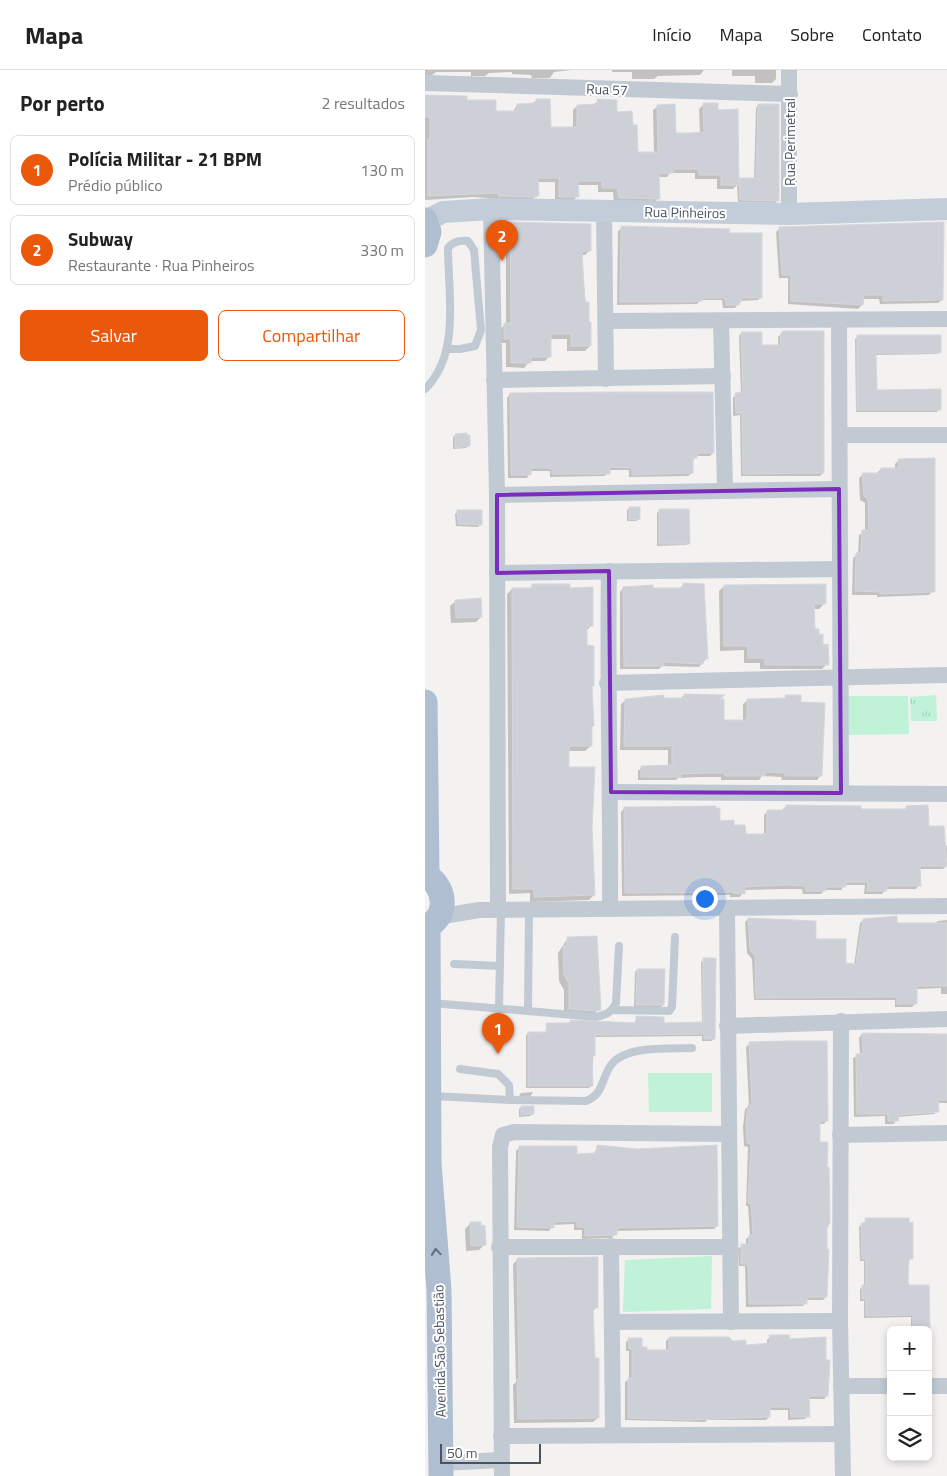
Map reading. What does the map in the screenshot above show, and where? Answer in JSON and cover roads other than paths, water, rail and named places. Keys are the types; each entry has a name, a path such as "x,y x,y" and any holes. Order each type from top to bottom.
{"main road":[{"path":"425,220 429,232 425,245"},
{"name":"Avenida São Sebastião","path":"425,702 431,902 427,1003 427,1096 432,1288 441,1469"}],"street":[{"name":"Rua Perimetral","path":"789,70 789,214"},
{"name":"Rua 57","path":"425,83 789,94"},
{"name":"Rua Pinheiros","path":"425,220 443,212 491,209 789,214 947,209"},
{"path":"491,209 497,495 500,910"},
{"path":"605,211 606,379"},
{"path":"606,321 947,319"},
{"path":"839,320 838,569 841,793"},
{"path":"721,321 725,490"},
{"path":"494,380 723,376"},
{"path":"840,435 947,435"},
{"path":"497,495 839,489"},
{"path":"497,573 838,569"},
{"path":"609,571 607,683 611,792 610,909"},
{"path":"607,683 947,675"},
{"path":"611,792 947,794"},
{"path":"431,902 453,901 479,910"},
{"path":"431,902 479,910 947,906"},
{"path":"727,908 731,1322"},
{"path":"727,1026 947,1019"},
{"path":"841,1021 840,1320 843,1476"},
{"path":"441,1469 501,1468 499,1247 500,1147 503,1135 514,1132 728,1134"},
{"path":"841,1135 947,1133"},
{"path":"611,1246 613,1435"},
{"path":"499,1247 729,1247"},
{"path":"612,1322 840,1320"},
{"path":"841,1386 887,1386"},
{"path":"932,1386 947,1386"},
{"path":"501,1436 842,1434"}],"lane":[{"path":"425,389 437,375 448,349 448,248 455,242 463,240 468,241 474,250 481,330 475,346 448,349"},
{"path":"499,1008 500,910"},
{"path":"528,1010 529,910"},
{"path":"613,1010 669,1011 672,1007 675,937"},
{"path":"427,1003 595,1017 606,1015 613,1010 616,1003 619,946"},
{"path":"454,964 500,966"},
{"path":"427,1096 586,1101 595,1098 600,1092 611,1065 623,1055 648,1050 692,1048"},
{"path":"460,1069 498,1074 509,1085 510,1100"}],"place":[{"name":"Subway","path":"502,261"},
{"name":"Polícia Militar - 21 BPM","path":"498,1054"}]}
